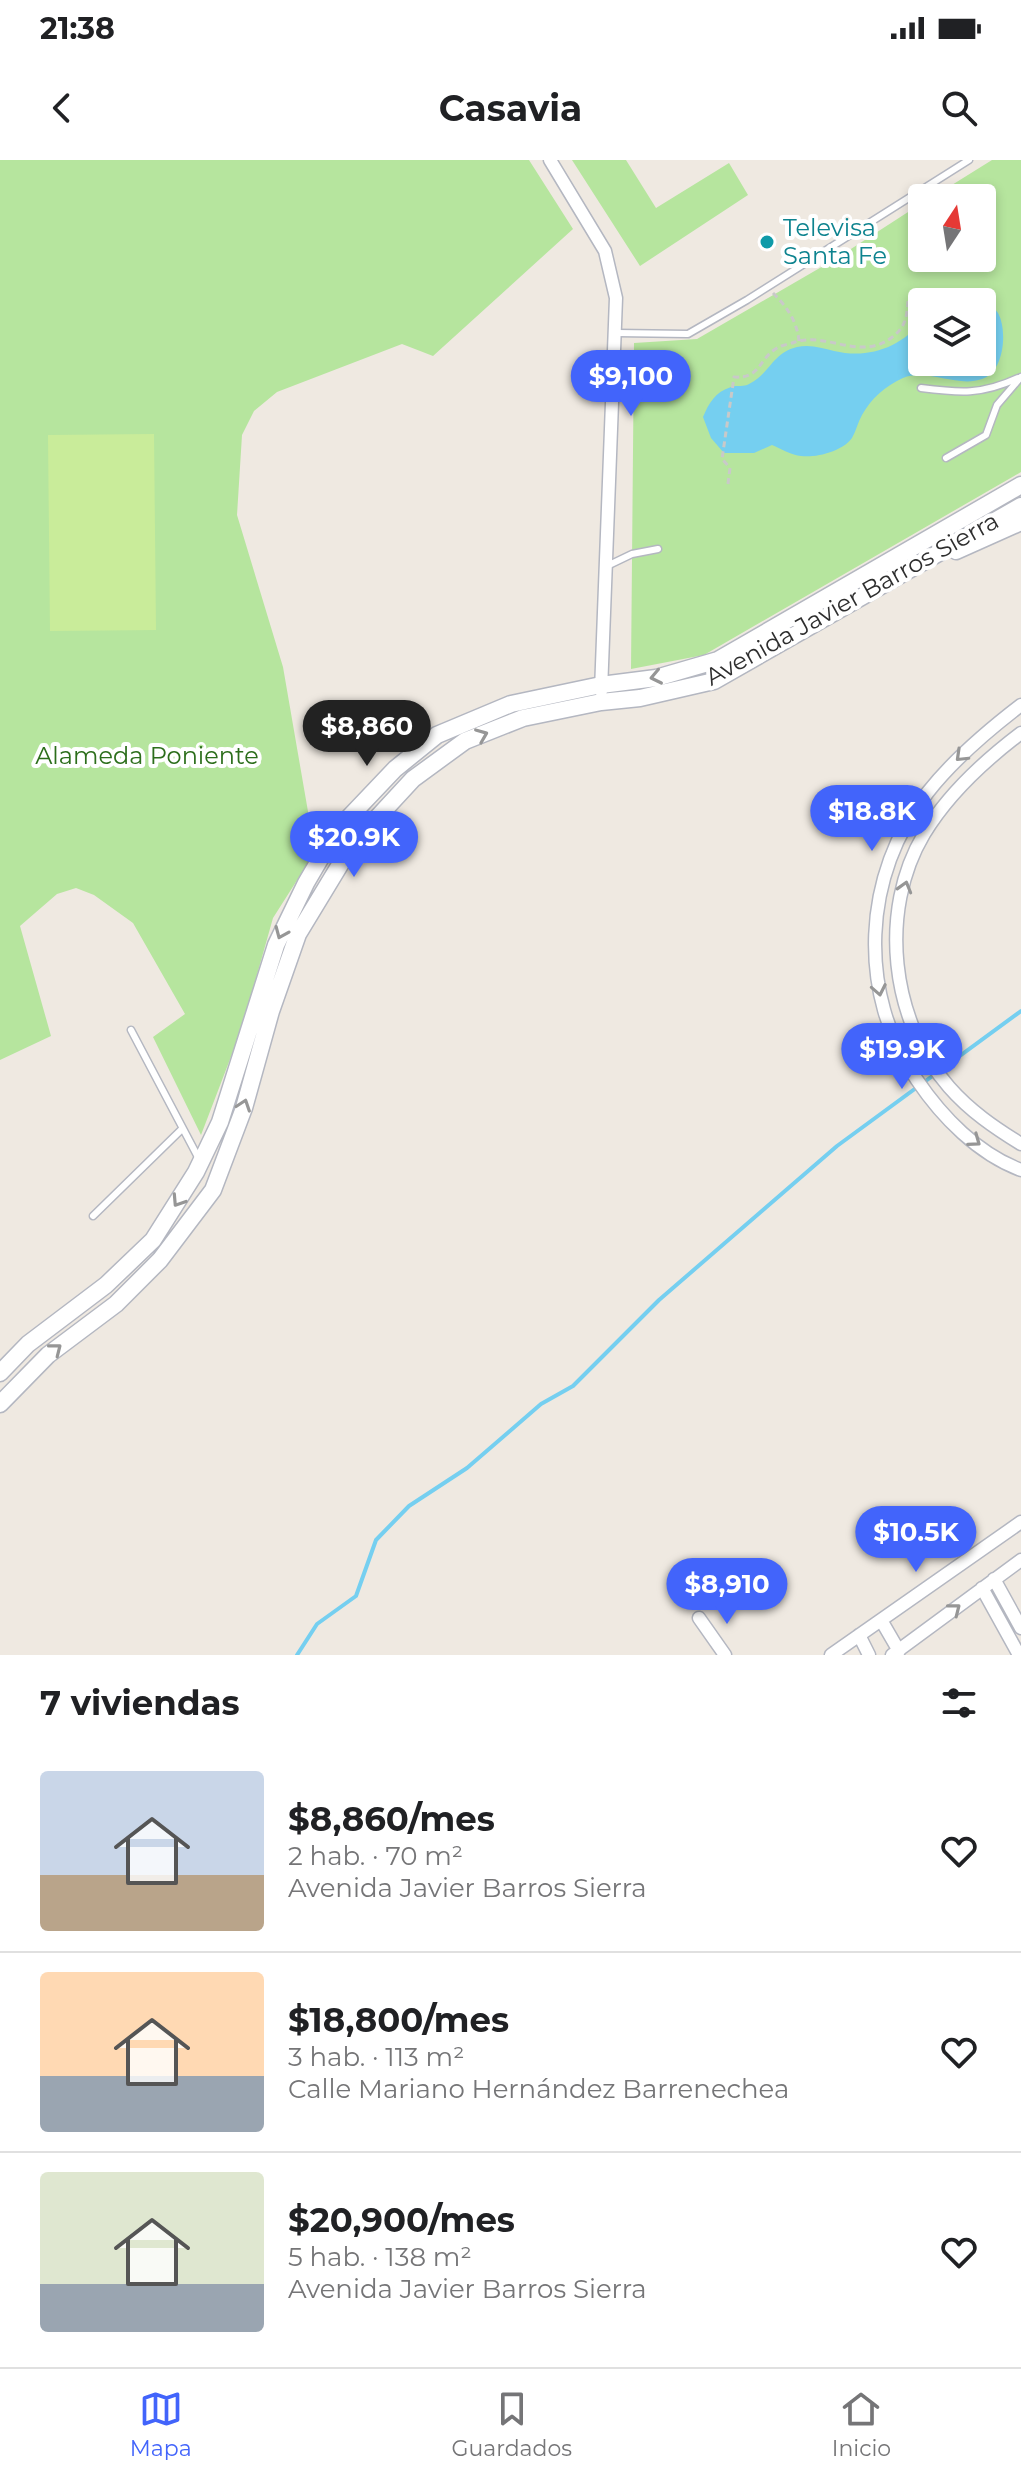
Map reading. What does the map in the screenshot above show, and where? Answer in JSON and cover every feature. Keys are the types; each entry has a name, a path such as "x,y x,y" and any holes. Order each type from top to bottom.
{"street":[{"path":"550,160 605,251 616,298 601,702"},
{"name":"Avenida Javier Barros Sierra","path":"0,1373 28,1344 106,1285 153,1240 200,1163 228,1100 276,945 306,883 337,830 395,769 437,735 511,704 601,685 656,678 718,660 1021,485"},
{"name":"Avenida Javier Barros Sierra","path":"0,1404 48,1355 116,1304 160,1260 213,1190 244,1108 275,997 298,934 352,845 413,779 465,741 523,718 601,702 640,698 714,681 1021,506"},
{"path":"892,578 1021,522"},
{"path":"1021,705 959,757 927,793 904,827 889,859 876,920 875,966 883,1011 901,1057 934,1105 971,1140 1021,1170"},
{"path":"1021,733 952,795 923,836 911,866 896,926 896,967 906,1008 921,1044 948,1086 983,1120 1021,1144"},
{"path":"831,1655 1021,1522"},
{"path":"881,1620 896,1653 1021,1560"},
{"path":"994,1579 1021,1628"},
{"path":"982,1588 1019,1655"},
{"path":"699,1618 725,1655"},
{"path":"859,1635 869,1655"}],"lane":[{"path":"617,333 688,334 969,160"},
{"path":"921,388 974,392 992,390 1021,377"},
{"path":"946,458 986,435 997,405 1021,377"},
{"path":"607,566 632,554 658,549"},
{"path":"131,1030 200,1163"},
{"path":"93,1216 182,1129"}],"path":[{"path":"768,287 787,307 798,328 799,341"},
{"path":"728,484 730,468 722,459 734,377 744,378 754,374 776,348 799,341 818,339 858,349 884,343 902,330 908,301"}],"green space":[{"name":"Alameda Poniente","path":"0,160 529,160 573,229 433,356 402,344 277,392 254,411 242,435 237,515 283,667 315,852 273,918 242,1028 201,1135 153,1037 185,1014 133,923 94,895 76,888 57,894 20,926 51,1036 0,1060"},
{"path":"572,160 626,160 656,208 729,163 748,195 640,266"},
{"path":"992,160 1021,160 1021,472 704,655 631,669 634,343 697,339 837,258 908,212 908,272 996,272 996,184 953,184"},
{"path":"154,434 156,630 50,631 48,435"}],"water":[{"path":"996,310 1003,330 996,366"},
{"path":"908,334 908,376 912,376 884,389 870,404 852,438 836,450 807,456 786,452 772,445 754,453 724,453 711,438 703,417 713,399 725,389 756,380 789,350 811,346 847,353 871,352"},
{"path":"929,376 987,376 962,381"}],"waterway":[{"path":"297,1655 317,1624 356,1596 376,1540 409,1506 467,1468 541,1404 573,1386 659,1300 837,1146 1021,1011"}],"place":[{"name":"Televisa Santa Fe","path":"767,242"}]}
